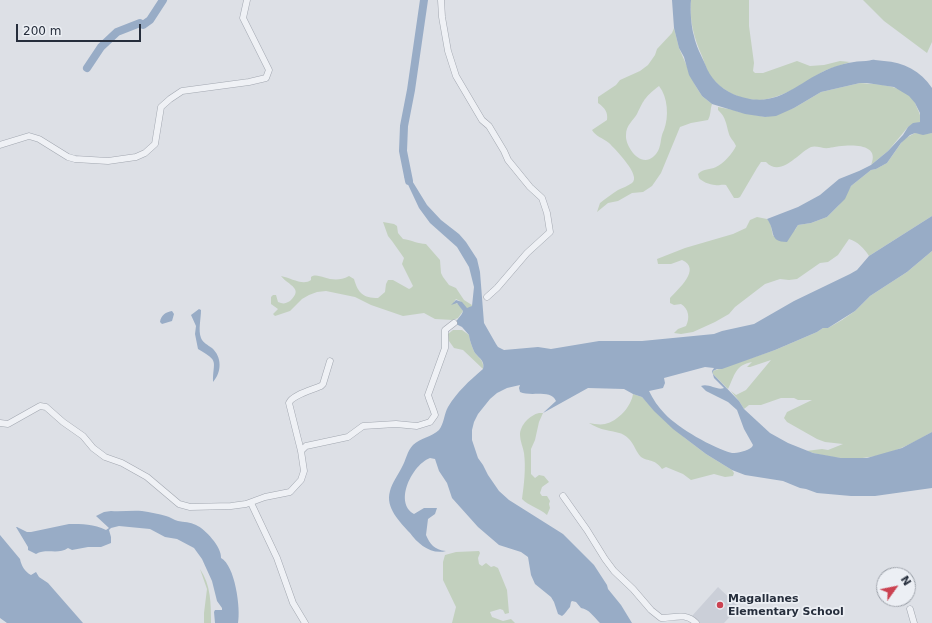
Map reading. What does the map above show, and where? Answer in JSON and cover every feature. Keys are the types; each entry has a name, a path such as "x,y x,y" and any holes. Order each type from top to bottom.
{"street":[{"path":"0,145 28,136 37,138 68,157 75,159 108,161 143,155 152,147 156,140 161,107 182,90 249,82 266,78 269,70 243,18 247,0"},
{"path":"441,0 442,17 448,51 456,76 482,120 489,126 508,160 530,187 542,198 550,232 527,253 497,288 486,297"},
{"path":"301,451 306,446 348,437 363,426 396,424 417,426 430,422 435,415 428,395 445,348 445,330 454,323"},
{"path":"0,423 8,424 40,406 43,406 83,436 93,448 106,457 122,463 147,477 180,504 190,507 231,506 251,503 265,497 290,492 300,480 304,471 290,400 323,384 330,361"},
{"path":"562,496 614,571 633,589 651,610 661,618 682,616 688,617 696,623"},
{"path":"251,503 277,558 294,603 306,623"},
{"path":"910,609 914,623"}],"shaded area":[{"name":"Magallanes Elementary School","path":"718,587 739,607 724,623 700,623 692,616"}],"green space":[{"path":"691,0 749,0 749,26 754,63 753,71 755,73 763,73 797,61 810,66 824,65 840,61 850,62 824,71 790,91 775,97 752,100 737,96 723,89 717,84 707,71 693,29"},
{"path":"863,0 932,0 932,42 927,53 884,21"},
{"path":"674,28 679,48 695,85 702,96 712,104 709,118 708,120 691,123 680,127 661,173 652,186 643,192 632,193 618,201 608,203 597,212 600,203 618,190 632,183 634,180 631,169 622,156 609,143 592,130 607,120 604,108 598,103 598,97 616,85 620,80 640,71 648,65 657,49 672,33","holes":["659,86 666,101 667,119 660,147 653,157 648,160 643,160 638,158 631,150 626,140 626,132 628,126 648,95"]},
{"path":"860,83 888,86 902,90 913,98 920,117 920,122 908,127 888,151 871,165 873,157 871,151 866,148 851,145 827,148 811,147 783,166 772,166 766,162 761,162 738,198 734,198 726,185 711,184 704,182 699,178 698,174 700,172 719,166 725,161 736,146 730,135 723,115 718,110 718,107 765,117 794,108 821,92"},
{"path":"915,133 932,133 932,216 869,256 865,250 849,239 838,255 828,262 820,263 797,279 780,279 765,284 735,307 729,314 715,322 693,332 681,334 674,333 678,329 686,326 688,314 686,308 681,304 674,305 670,303 670,298 683,284 689,274 690,268 688,264 682,260 671,264 658,264 657,259 685,248 733,234 746,228 750,220 757,217 767,219 770,222 773,236 795,230 798,225 811,223 827,217 839,205 851,186 871,170 887,163 904,139"},
{"path":"383,222 397,226 398,233 403,239 426,244 440,260 441,273 443,277 449,285 456,288 464,300 472,305 471,308 466,309 460,301 456,299 454,302 460,305 463,311 458,318 453,320 435,319 424,313 403,316 371,305 355,297 326,291 309,295 302,299 290,311 275,316 273,314 278,309 271,304 271,297 273,295 276,295 278,302 287,303 296,293 294,287 281,276 297,281 308,282 311,280 311,277 314,276 337,280 349,276 354,279 357,288 362,294 373,298 378,298 385,292 388,280 393,280 409,289 411,288 413,286 402,264 404,258 388,236"},
{"path":"932,251 932,432 916,441 901,448 872,457 841,458 824,456 806,451 822,449 828,450 843,444 825,442 817,439 787,422 784,418 787,412 812,400 781,398 761,405 749,405 744,409 731,391 736,395 746,390 771,360 750,367 747,367 752,362 746,363 736,371 728,389 713,374 713,371 775,350 823,328 828,328 855,311 870,296 907,272"},
{"path":"453,330 462,330 469,335 474,351 482,362 483,369 463,350 454,348 449,341 448,334"},
{"path":"633,394 642,397 662,418 685,438 706,454 732,470 734,473 733,476 725,477 714,474 691,480 683,474 666,467 662,469 656,463 641,457 631,441 624,435 602,429 589,423 603,424 615,420 630,404"},
{"path":"539,413 543,413 531,449 531,474 535,478 539,475 544,476 549,482 542,487 540,493 542,496 547,496 550,501 550,508 547,515 522,499 525,465 520,431 526,421"},
{"path":"479,551 479,564 482,566 486,563 491,567 494,566 498,568 507,590 509,613 505,614 503,610 500,609 490,612 492,617 503,621 511,619 515,623 452,623 456,607 443,580 443,562 445,555 456,552"},
{"path":"200,569 204,575 208,588 211,623 204,623 207,589"}],"water":[{"path":"672,0 691,0 692,28 700,54 713,78 720,86 733,94 748,99 762,100 774,98 795,88 818,74 839,65 873,60 898,63 917,72 932,88 932,133 923,135 915,133 910,135 901,143 887,163 871,170 851,186 845,199 827,217 811,223 798,225 787,242 777,240 773,235 770,223 767,219 798,207 820,195 839,179 871,165 888,151 903,135 908,127 913,123 920,122 920,113 915,103 909,96 894,87 867,83 860,83 821,92 794,108 776,116 765,117 745,114 712,104 702,96 689,75 684,57 679,48 674,28"},
{"path":"404,163 411,179 427,205 441,220 459,234 477,259 480,272 484,323 498,347 504,350 538,347 551,349 599,341 642,341 714,334 754,324 794,301 857,270 869,256 932,216 932,251 907,272 870,296 855,311 828,328 823,328 775,350 722,369 717,369 713,371 713,374 739,401 744,409 770,433 788,443 813,453 841,458 867,458 902,448 932,432 932,488 875,496 851,496 817,493 783,481 745,475 732,470 706,454 673,429 642,397 624,389 588,388 543,413 556,401 553,397 545,394 529,394 520,392 520,385 507,388 497,393 478,414 472,430 472,440 478,458 499,491 509,500 563,534 594,565 608,589 621,605 632,623 600,623 589,612 581,608 576,602 572,601 570,607 562,616 558,614 551,597 535,584 531,575 528,557 521,552 499,545 478,527 452,498 447,483 439,471 435,459 430,458 417,468 412,475 405,493 405,501 408,508 414,514 424,508 437,508 435,514 428,519 426,535 433,546 446,551 440,552 425,548 413,537 391,509 389,497 391,488 411,447 439,430 447,410 455,396 483,369 483,364 482,360 474,351 469,335 462,327 456,324 463,311 457,303 451,305 456,300 462,302 467,308 472,306 474,287 469,267 457,247 430,223 419,208 404,176","holes":["705,367 714,368 712,371 714,378 724,388 719,389 707,385 701,386 706,391 728,402 737,410 744,429 753,445 745,451 732,453 706,442 687,431 662,411 649,391 663,388 665,383 664,378"]},
{"path":"199,309 201,310 201,338 204,343 212,348 218,356 220,365 218,374 213,382 214,362 210,357 198,349 195,334 196,326 191,315"},
{"path":"172,311 174,314 172,321 162,324 160,322 163,316"},
{"path":"145,511 168,516 178,521 194,524 204,530 216,544 221,554 221,558 226,562 230,569 238,598 238,623 215,623 214,612 215,610 222,610 222,608 217,601 212,581 202,559 194,548 177,539 165,537 150,529 119,526 109,530 111,543 101,547 88,547 72,550 68,548 61,551 40,552 36,554 28,550 28,547 16,527 27,532 31,532 69,524 79,524 92,525 106,530 109,528 96,516 104,512"},
{"path":"0,535 20,559 22,566 27,572 31,575 36,572 39,577 48,583 83,623 7,623 0,618"}],"waterway":[{"path":"87,68 101,47 117,32 140,23 143,25 150,20 163,0"},
{"path":"409,181 403,151 404,126 411,90 424,0"}],"place":[{"name":"Magallanes Elementary School","path":"720,605"}]}
